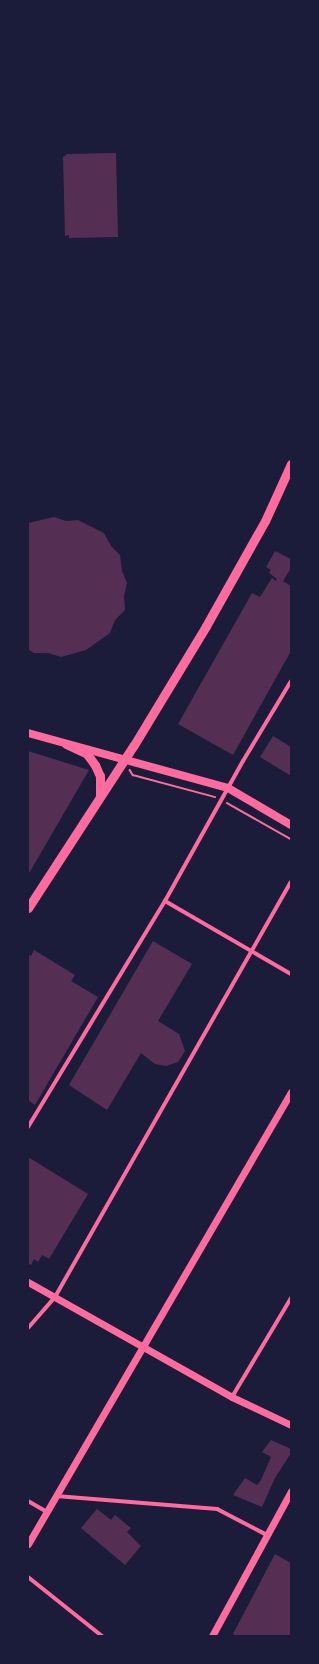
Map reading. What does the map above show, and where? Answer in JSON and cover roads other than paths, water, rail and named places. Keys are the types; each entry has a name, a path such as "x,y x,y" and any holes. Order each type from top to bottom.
{"main road":[{"path":"28,908 31,895 125,760 238,570 265,521 291,464"},
{"path":"28,733 228,788 291,825"},
{"path":"66,744 87,754 95,765 100,776 100,797"}],"street":[{"path":"29,1124 165,901 228,788 291,681"},
{"path":"28,1328 55,1298 291,882"},
{"path":"165,901 291,974"},
{"path":"28,1544 142,1345 291,1092"},
{"path":"28,1282 232,1397 291,1425"},
{"path":"232,1397 291,1298"},
{"path":"212,1636 291,1491"},
{"path":"56,1496 217,1509 267,1535"},
{"path":"28,1501 47,1512"},
{"path":"28,1577 102,1636"}]}
